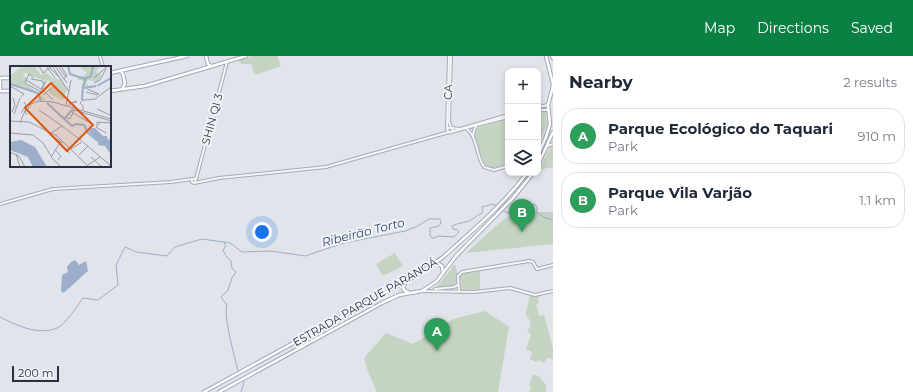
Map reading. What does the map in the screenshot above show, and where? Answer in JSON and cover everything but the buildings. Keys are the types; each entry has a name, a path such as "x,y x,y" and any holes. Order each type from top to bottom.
{"main road":[{"path":"111,73 187,56"},
{"path":"206,56 208,64 212,66"},
{"path":"111,91 145,86 246,56"},
{"path":"541,147 549,126 548,104 553,86 546,56"},
{"path":"121,70 125,84 125,87 122,90"},
{"path":"10,78 0,79 0,90 10,91"},
{"path":"549,117 553,119"},
{"path":"541,159 553,132"},
{"name":"ESTRADA PARQUE PARANOÁ","path":"204,392 435,264 501,203 524,176"},
{"name":"ESTRADA PARQUE PARANOÁ","path":"219,392 390,299 422,291 437,281 456,256 520,191 531,176"},
{"path":"435,264 442,266 442,274"},
{"path":"410,279 404,284 403,288 406,292 412,293"},
{"path":"330,322 334,326 333,329"},
{"path":"274,354 272,358 276,360"}],"street":[{"path":"100,56 103,66"},
{"name":"CA","path":"450,56 450,132"},
{"name":"CA","path":"447,129 450,56"},
{"name":"SHIN QI 3","path":"194,180 198,171 227,62"},
{"path":"223,63 225,67"},
{"path":"541,107 548,104"},
{"path":"541,109 548,110"},
{"path":"439,135 447,129 460,128 505,117"},
{"path":"0,204 53,189 184,180 201,181 326,167 450,132 467,129 505,117"},
{"path":"473,137 476,126"},
{"path":"447,129 450,132"},
{"path":"467,129 473,137 484,167 494,170 505,167"},
{"path":"552,136 553,140"},
{"path":"547,146 553,144"},
{"path":"459,292 459,274 462,272 529,261 534,262 537,269 553,265"},
{"path":"436,290 435,284 437,281"},
{"path":"422,291 454,287 458,285"},
{"path":"436,290 482,292 515,288 535,295 553,292"}],"green space":[{"path":"252,56 277,56 281,66 255,75 251,64 241,64 239,60"},
{"path":"541,110 546,111 547,124 541,140"},
{"path":"505,120 505,165 489,169 483,161 473,138 478,128"},
{"path":"553,141 553,167 541,170 541,166"},
{"path":"529,212 553,212 553,244 466,253 504,219"},
{"path":"395,253 403,266 383,276 376,264"},
{"path":"453,265 455,265 458,274 456,284 450,287 438,287 437,286 451,270"},
{"path":"480,270 480,290 460,290 460,274"},
{"path":"530,295 539,297 539,304 536,305 539,316 544,315 553,348 553,359 547,358 544,363 538,360 536,362 530,359 532,352 526,349 531,335 527,331 531,326 526,313"},
{"path":"485,311 509,327 498,392 377,392 368,372 364,358 386,333 413,344 453,319"},
{"path":"533,374 540,377 546,386 546,392 529,392 531,386 529,385"}],"water":[{"path":"75,260 79,265 86,261 88,271 63,293 61,291 62,275 68,272 67,267"}],"waterway":[{"name":"Ribeirão Torto","path":"0,317 20,326 35,330 42,331 57,328 67,319 83,298 98,300 118,285 116,265 125,247 136,252 167,256 175,247 202,239 230,243 242,252 271,251 305,256 344,243 405,231 416,227 429,219 440,219 441,223 439,226 430,228 430,235 432,238 439,236 454,237 459,232 458,230 453,229 452,226 469,221 481,214 483,211 482,207 493,204 500,209"},
{"name":"Ribeirão Torto","path":"503,211 509,213 534,204 537,207 537,213 553,220"},
{"path":"224,243 226,246 223,250 231,261 232,268 236,272 232,278 228,290 221,297 227,305 226,310 228,327 238,371"},
{"path":"241,392 244,382"}],"place":[{"name":"Parque Vila Varjão","path":"522,232"},
{"name":"Parque Ecológico do Taquari","path":"437,351"}]}
